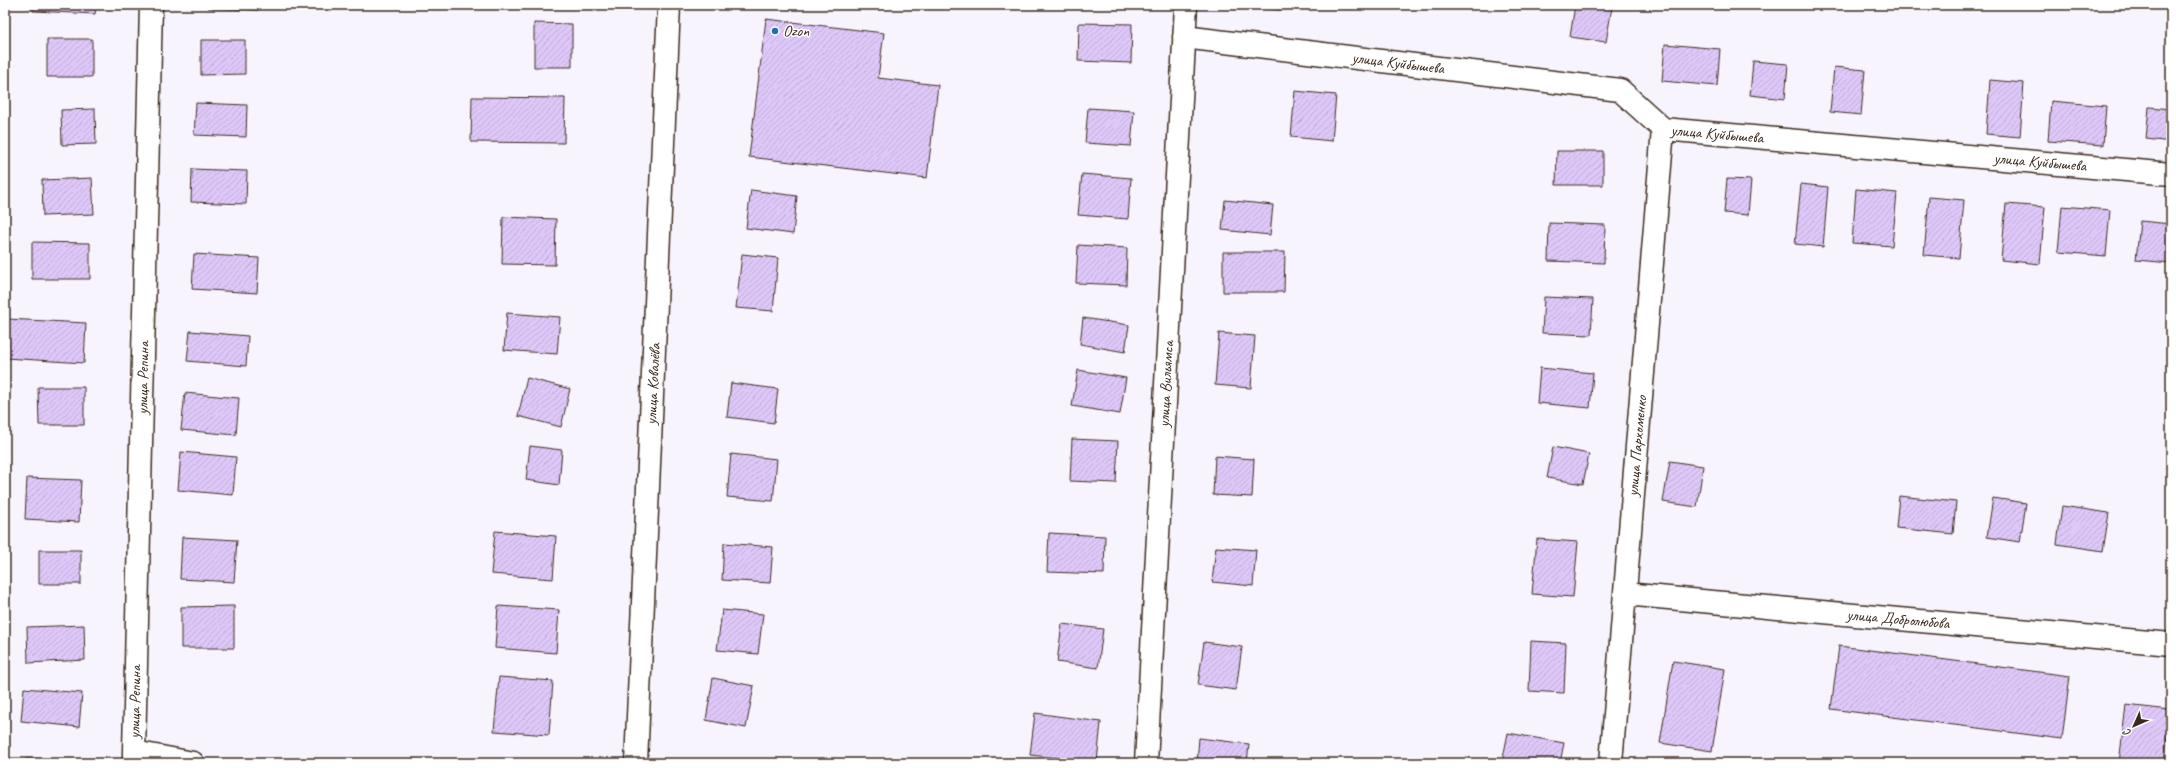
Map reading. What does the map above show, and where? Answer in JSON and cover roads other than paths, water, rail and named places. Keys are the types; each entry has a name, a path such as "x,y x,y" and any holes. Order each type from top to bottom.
{"street":[{"name":"улица Репина","path":"134,757 151,5"},
{"name":"улица Ковалёва","path":"636,763 669,5"},
{"name":"улица Вильямса","path":"1146,763 1186,5"},
{"name":"улица Куйбышева","path":"1184,37 1620,90 1663,129 2171,174"},
{"name":"улица Пархоменко","path":"1611,763 1663,129"},
{"name":"улица Добролюбова","path":"1625,594 2171,644"},
{"path":"134,757 193,763"}],"place":[{"name":"Ozon","path":"775,31"}]}
